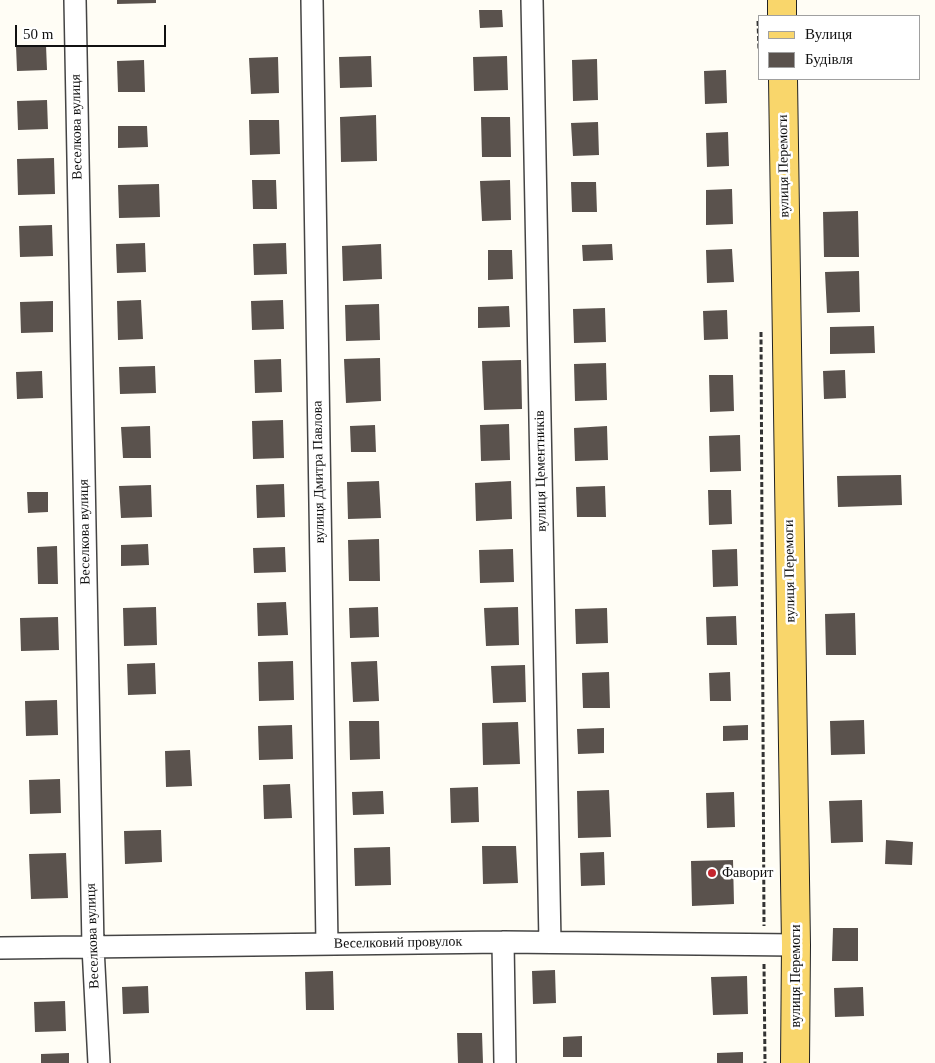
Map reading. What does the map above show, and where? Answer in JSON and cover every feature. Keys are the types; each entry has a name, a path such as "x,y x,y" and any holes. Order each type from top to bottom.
{"main road":[{"path":"771,15 782,0"},
{"name":"вулиця Перемоги","path":"783,80 796,944 796,1063"}],"street":[{"name":"Веселкова вулиця","path":"74,0 92,948 99,1063"},
{"name":"вулиця Дмитра Павлова","path":"312,0 327,944"},
{"name":"вулиця Цементників","path":"532,0 550,942"},
{"name":"Веселковий провулок","path":"0,948 503,942 796,944"},
{"path":"503,942 506,1063"}],"path":[{"path":"761,322 765,1063"}],"building":[{"path":"117,0 156,0 156,3 117,4"},
{"path":"479,10 502,10 503,27 480,28"},
{"path":"46,45 47,70 17,71 16,46"},
{"path":"371,56 372,87 340,88 339,57"},
{"path":"507,56 508,90 474,91 473,57"},
{"path":"278,57 279,93 251,94 249,58"},
{"path":"597,59 598,100 573,101 572,60"},
{"path":"144,60 145,92 118,92 117,61"},
{"path":"726,70 727,103 705,104 704,71"},
{"path":"47,100 48,129 18,130 17,101"},
{"path":"376,115 377,161 341,162 340,117"},
{"path":"481,117 510,117 511,157 482,157"},
{"path":"249,120 279,120 280,154 250,155"},
{"path":"598,122 599,155 573,156 571,123"},
{"path":"118,126 147,126 148,147 118,148"},
{"path":"728,132 729,166 707,167 706,133"},
{"path":"54,158 55,194 18,195 17,159"},
{"path":"252,180 276,180 277,209 253,209"},
{"path":"510,180 511,220 482,221 480,181"},
{"path":"571,182 596,182 597,212 572,212"},
{"path":"159,184 160,217 119,218 118,185"},
{"path":"732,189 733,224 706,225 706,190"},
{"path":"858,211 859,257 824,257 823,212"},
{"path":"52,225 53,256 20,257 19,226"},
{"path":"145,243 146,272 117,273 116,244"},
{"path":"286,243 287,274 254,275 253,244"},
{"path":"381,244 382,279 343,281 342,246"},
{"path":"612,244 613,260 583,261 582,245"},
{"path":"732,249 734,282 707,283 706,250"},
{"path":"488,250 512,250 513,279 488,280"},
{"path":"859,271 860,312 827,313 825,272"},
{"path":"141,300 143,339 118,340 117,301"},
{"path":"283,300 284,329 252,330 251,301"},
{"path":"53,301 53,332 21,333 20,302"},
{"path":"379,304 380,340 346,341 345,305"},
{"path":"509,306 510,327 478,328 478,307"},
{"path":"605,308 606,342 574,343 573,309"},
{"path":"727,310 728,339 704,340 703,311"},
{"path":"874,326 875,353 830,354 830,327"},
{"path":"380,358 381,401 346,403 344,359"},
{"path":"281,359 282,392 255,393 254,360"},
{"path":"521,360 522,409 484,410 482,361"},
{"path":"606,363 607,400 575,401 574,364"},
{"path":"155,366 156,393 120,394 119,367"},
{"path":"845,370 846,398 824,399 823,371"},
{"path":"42,371 43,398 17,399 16,372"},
{"path":"709,375 733,375 734,411 710,412"},
{"path":"283,420 284,458 253,459 252,421"},
{"path":"509,424 510,460 481,461 480,425"},
{"path":"375,425 376,452 351,452 350,426"},
{"path":"150,426 151,458 123,458 121,427"},
{"path":"607,426 608,460 575,461 574,428"},
{"path":"740,435 741,471 710,472 709,436"},
{"path":"901,475 902,505 838,507 837,476"},
{"path":"379,481 381,518 348,519 347,482"},
{"path":"511,481 512,519 476,521 475,483"},
{"path":"284,484 285,517 257,518 256,485"},
{"path":"151,485 152,517 121,518 119,486"},
{"path":"605,486 606,517 577,517 576,487"},
{"path":"708,490 731,490 732,524 709,525"},
{"path":"27,492 48,492 48,512 28,513"},
{"path":"379,539 380,581 349,581 348,540"},
{"path":"148,544 149,565 121,566 121,545"},
{"path":"57,546 58,584 38,584 37,547"},
{"path":"285,547 286,572 254,573 253,548"},
{"path":"513,549 514,582 480,583 479,550"},
{"path":"737,549 738,586 713,587 712,550"},
{"path":"286,602 288,635 258,636 257,603"},
{"path":"156,607 157,645 124,646 123,608"},
{"path":"378,607 379,637 350,638 349,608"},
{"path":"518,607 519,645 486,646 484,608"},
{"path":"607,608 608,643 576,644 575,609"},
{"path":"855,613 856,655 826,655 825,614"},
{"path":"736,616 737,645 707,645 706,617"},
{"path":"58,617 59,650 21,651 20,618"},
{"path":"293,661 294,700 259,701 258,662"},
{"path":"377,661 379,701 353,702 351,662"},
{"path":"155,663 156,694 128,695 127,664"},
{"path":"525,665 526,702 493,703 491,666"},
{"path":"609,672 610,708 583,708 582,673"},
{"path":"730,672 731,701 710,701 709,673"},
{"path":"57,700 58,735 26,736 25,701"},
{"path":"864,720 865,754 831,755 830,721"},
{"path":"349,721 379,721 380,759 350,760"},
{"path":"518,722 520,764 483,765 482,723"},
{"path":"292,725 293,759 259,760 258,726"},
{"path":"748,725 748,740 723,741 723,726"},
{"path":"604,728 604,753 578,754 577,729"},
{"path":"190,750 192,786 166,787 165,751"},
{"path":"60,779 61,813 30,814 29,780"},
{"path":"290,784 292,818 264,819 263,785"},
{"path":"478,787 479,822 451,823 450,788"},
{"path":"609,790 611,837 578,838 577,791"},
{"path":"383,791 384,814 353,815 352,792"},
{"path":"734,792 735,827 707,828 706,793"},
{"path":"862,800 863,842 831,843 829,801"},
{"path":"161,830 162,862 125,864 124,831"},
{"path":"886,840 913,842 912,865 885,864"},
{"path":"482,846 516,846 518,883 483,884"},
{"path":"390,847 391,885 355,886 354,848"},
{"path":"604,852 605,885 581,886 580,853"},
{"path":"66,853 68,898 31,899 29,854"},
{"name":"Фаворит","path":"733,860 734,904 692,906 691,861"},
{"path":"833,928 858,928 858,961 832,961"},
{"path":"555,970 556,1003 533,1004 532,971"},
{"path":"333,971 334,1010 306,1010 305,972"},
{"path":"747,976 748,1014 713,1015 711,977"},
{"path":"148,986 149,1013 123,1014 122,987"},
{"path":"863,987 864,1016 835,1017 834,988"},
{"path":"65,1001 66,1031 35,1032 34,1002"},
{"path":"457,1033 482,1033 483,1063 458,1063"},
{"path":"582,1036 582,1057 563,1057 563,1037"},
{"path":"743,1052 743,1063 717,1063 717,1053"},
{"path":"69,1053 69,1063 41,1063 41,1054"}],"place":[{"name":"Фаворит","path":"712,873"}]}
